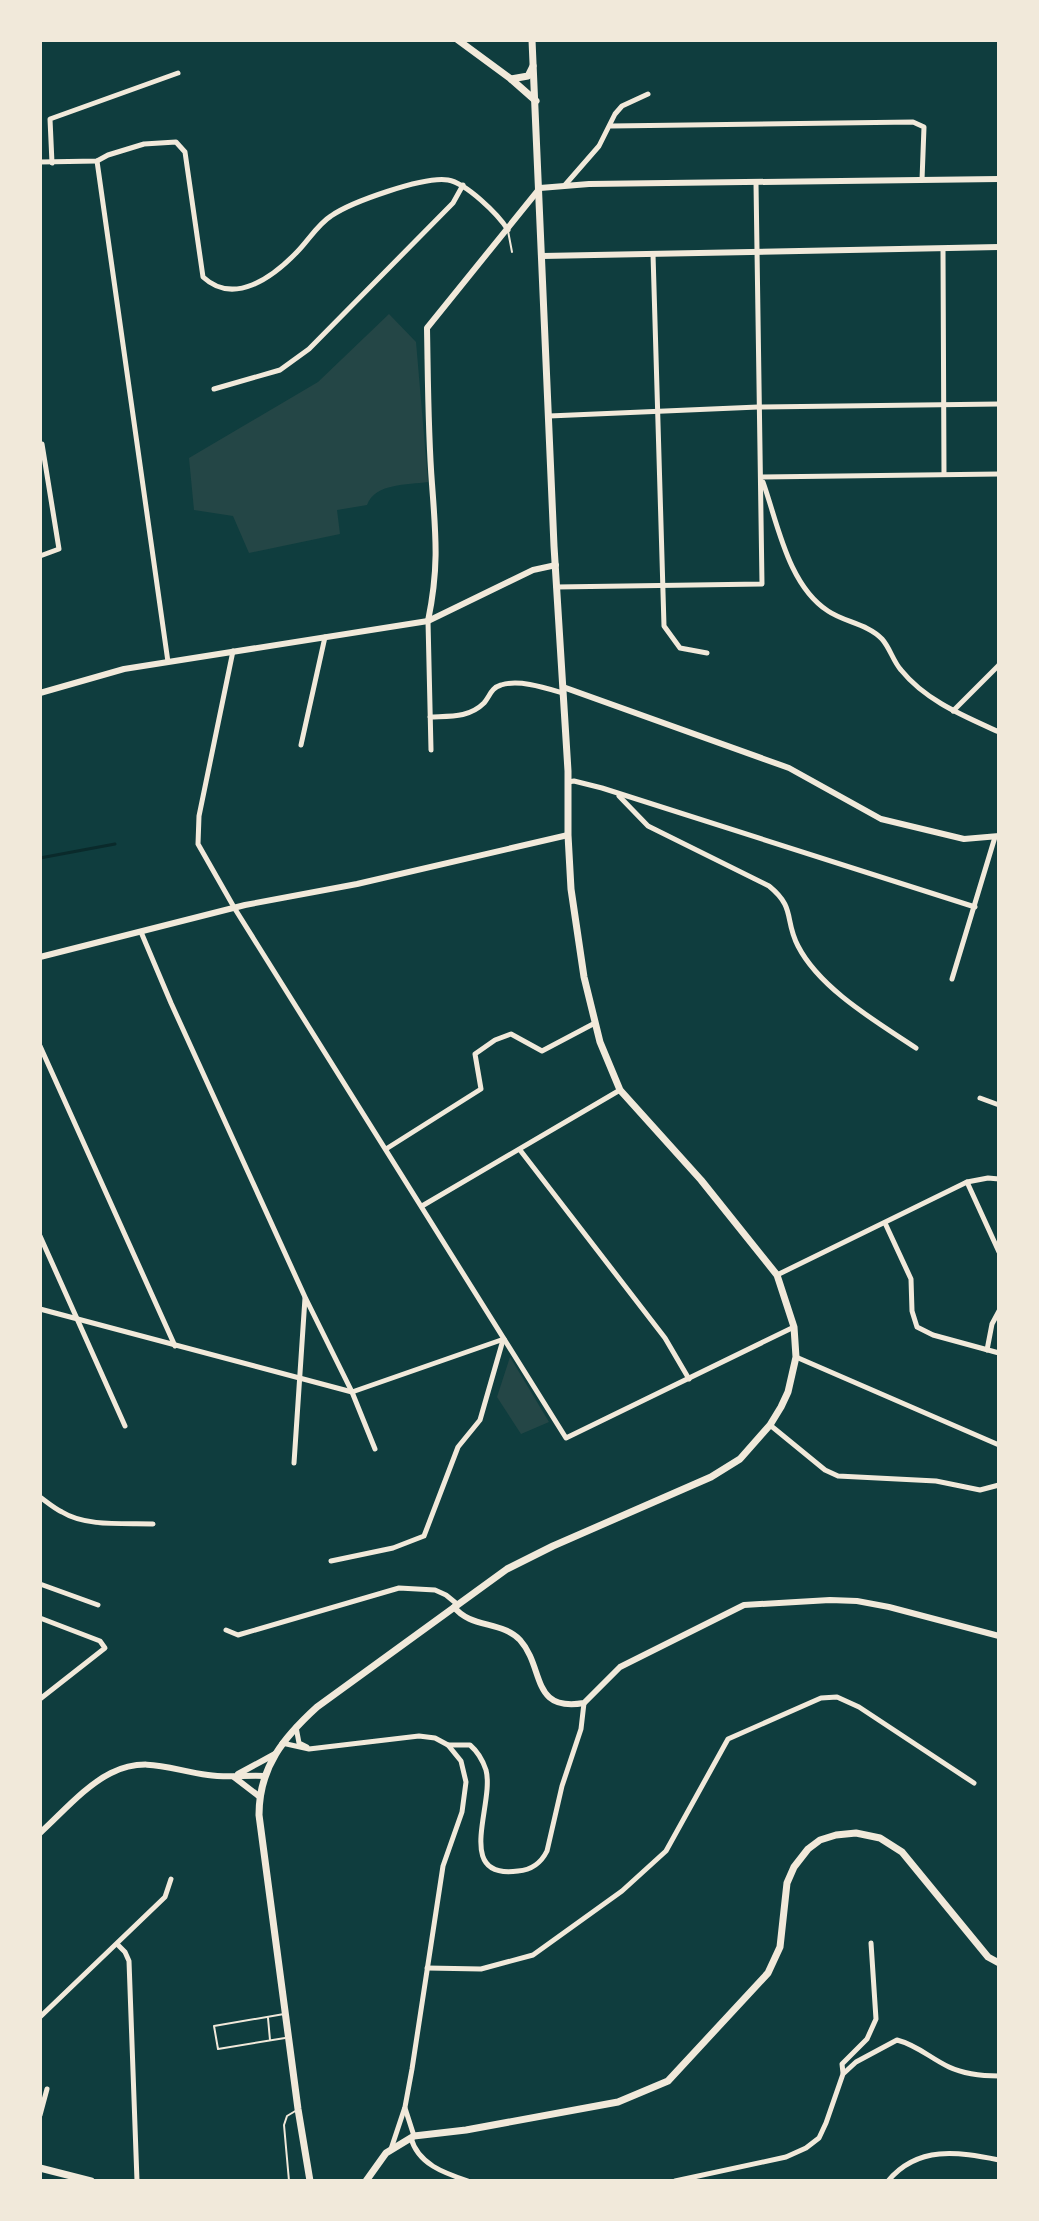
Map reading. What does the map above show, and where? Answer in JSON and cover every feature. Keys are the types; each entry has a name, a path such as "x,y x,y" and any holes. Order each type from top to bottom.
{"main road":[{"path":"458,40 536,101"},
{"path":"308,2181 259,1815 264,1776 275,1754 296,1726 317,1707 507,1569 711,1477 740,1459 770,1425 788,1392 796,1357 794,1327 777,1275 701,1180 620,1090 609,1070 584,977 576,932 568,835 532,40"},
{"path":"511,79 528,76 534,64"},
{"path":"366,2181 373,2168 391,2149 410,2138 618,2102 668,2081 768,1973 780,1947 787,1883 794,1867 808,1849 820,1840 856,1833 880,1838 902,1852 988,1957 999,1963"},
{"path":"40,2168 91,2181"}],"street":[{"path":"52,163 50,119 178,73"},
{"path":"565,186 599,146 622,106 648,94"},
{"path":"611,126 913,122 924,127 922,181"},
{"path":"40,162 97,161 144,144 176,142 185,152 203,277 214,287 231,291 254,285 295,255 330,216 388,190 445,179 463,185 508,230"},
{"path":"97,161 168,662"},
{"path":"431,750 428,621 436,585 437,529 432,485 427,328 540,188 999,179"},
{"path":"556,587 762,584 756,183"},
{"path":"214,389 280,370 309,349 453,203 463,185"},
{"path":"542,256 999,247"},
{"path":"943,249 944,473"},
{"path":"653,254 664,626 669,637 680,648 707,653"},
{"path":"548,416 758,407 999,404"},
{"path":"40,556 59,549 42,444"},
{"path":"761,477 999,474"},
{"path":"761,477 788,555 814,601 830,613 870,630 882,639 900,669 917,687 953,711 999,732"},
{"path":"41,690 124,669 428,621 533,570 556,565"},
{"path":"301,745 325,637"},
{"path":"233,651 199,816 198,844 235,909 566,1438 794,1327"},
{"path":"953,711 999,665"},
{"path":"430,717 470,713 503,683 563,690 789,768 881,819 964,839 997,836 952,979"},
{"path":"568,782 574,781 975,907"},
{"path":"619,795 648,826 769,886 781,896 788,907 798,946 821,976 861,1011 916,1048"},
{"path":"40,957 305,892 357,884 568,835"},
{"path":"141,932 305,1297 352,1392 375,1449"},
{"path":"386,1149 481,1089 475,1054 495,1040 511,1034 542,1051 596,1022"},
{"path":"40,1046 175,1346"},
{"path":"422,1206 620,1090"},
{"path":"980,1098 999,1105"},
{"path":"520,1150 665,1338 689,1379"},
{"path":"777,1275 967,1182 999,1179"},
{"path":"967,1182 999,1252"},
{"path":"885,1223 911,1279 912,1311 917,1327 933,1335 999,1353"},
{"path":"40,1236 125,1426"},
{"path":"294,1463 305,1297"},
{"path":"40,1309 352,1392 504,1339"},
{"path":"987,1350 992,1324 999,1311"},
{"path":"331,1561 393,1548 424,1536 458,1447 480,1420 504,1339"},
{"path":"796,1357 999,1445"},
{"path":"770,1425 825,1470 838,1476 936,1481 980,1490 999,1485"},
{"path":"40,1497 63,1514 108,1523 153,1524"},
{"path":"40,1584 98,1605"},
{"path":"226,1630 238,1635 399,1588 435,1590 446,1595 466,1618 509,1631 517,1637 524,1646 539,1683 550,1698 564,1705 584,1703"},
{"path":"448,1745 470,1745 477,1751 486,1770 485,1814 480,1846 486,1864 499,1872 530,1869 543,1860 547,1851 562,1786 581,1729 584,1703 620,1667 744,1605 857,1601 999,1636"},
{"path":"40,1618 100,1641 105,1648 40,1699"},
{"path":"427,1968 481,1969 533,1955 622,1891 666,1851 728,1739 821,1698 837,1697 859,1707 974,1783"},
{"path":"296,1726 300,1745 316,1749"},
{"path":"282,1743 301,1749 316,1749 419,1736 435,1738 448,1745 461,1761 466,1782 462,1812 443,1866 405,2107 391,2149"},
{"path":"231,1776 275,1754"},
{"path":"40,1833 96,1783 128,1767 166,1765 208,1775 264,1776"},
{"path":"231,1776 260,1797"},
{"path":"40,2017 165,1897 171,1879"},
{"path":"675,2181 786,2157 819,2138 843,2074 842,2064 867,2039 876,2019 871,1943"},
{"path":"118,1945 129,1961 137,2181"},
{"path":"843,2074 856,2062 897,2040 960,2071 999,2076"},
{"path":"40,2115 47,2089"},
{"path":"405,2107 414,2149 444,2172 468,2181"},
{"path":"399,2123 410,2138"},
{"path":"888,2181 912,2160 931,2153 999,2160"}],"lane":[{"path":"508,230 512,252"},
{"path":"285,2014 214,2026 218,2049 290,2037"},
{"path":"267,2017 270,2041"},
{"path":"289,2181 284,2125 287,2116 298,2109"}],"shaded area":[{"path":"389,314 416,342 428,482 384,489 367,505 337,510 340,534 249,553 233,516 194,510 189,458 318,382"},
{"path":"510,1357 549,1422 521,1434 497,1397"}],"waterway":[{"path":"40,858 115,844"}]}
